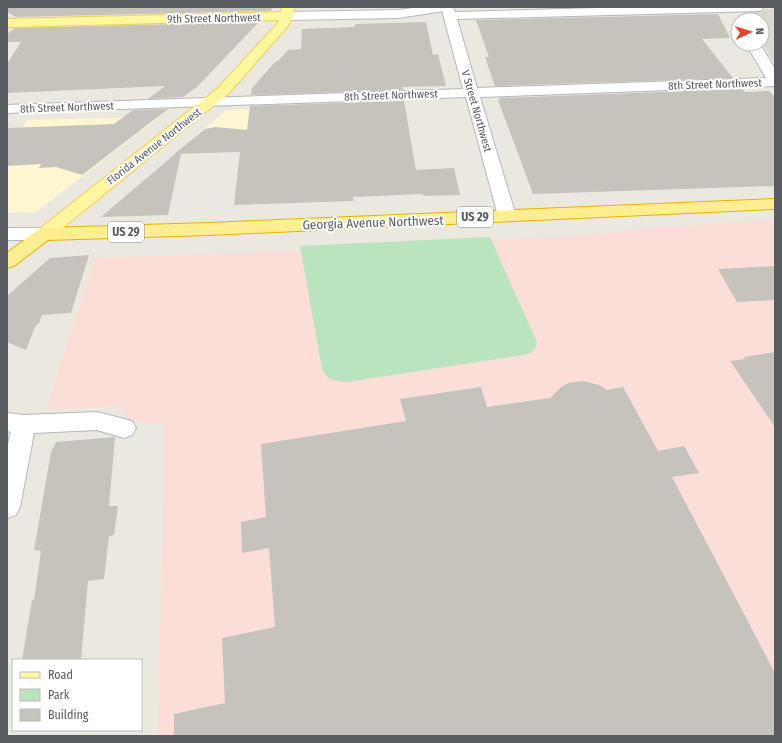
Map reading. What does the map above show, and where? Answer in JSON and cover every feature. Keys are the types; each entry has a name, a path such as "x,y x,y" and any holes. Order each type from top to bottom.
{"highway":[{"name":"Georgia Avenue Northwest","path":"44,234 81,234 775,204"},
{"name":"Florida Avenue Northwest","path":"7,262 44,234"}],"main road":[{"name":"9th Street Northwest","path":"7,24 287,12"},
{"name":"Florida Avenue Northwest","path":"44,234 228,86 282,26 287,12"}],"street":[{"name":"9th Street Northwest","path":"287,12 398,14 447,10 758,7"},
{"name":"V Street Northwest","path":"447,10 507,216"},
{"path":"758,52 775,81"},
{"name":"8th Street Northwest","path":"7,109 775,81"},
{"path":"7,234 44,234"},
{"path":"7,507 16,423 97,421 124,428"}],"shaded area":[{"path":"775,9 775,65 767,52 770,52 770,12 743,11"},
{"path":"289,108 287,150 173,155 226,110"},
{"path":"159,117 36,212 7,213 7,156 27,120"},
{"path":"775,220 775,736 158,736 165,425 132,422 119,406 50,410 48,404 95,258 218,254 577,236 664,227"}],"green space":[{"path":"490,237 537,342 535,349 529,354 347,382 335,381 324,373 322,369 300,246"}],"building":[{"path":"7,7 274,7 270,11 16,17 7,12"},
{"path":"718,14 730,38 702,39 733,78 495,86 485,57 489,57 476,20"},
{"path":"259,22 197,87 183,97 148,99 165,86 7,93 7,64 21,42 7,42 7,34 15,28"},
{"path":"426,22 433,55 438,54 446,86 402,87 403,90 251,95 252,88 276,61 278,61 288,50 301,49 302,29 355,27 355,24"},
{"path":"742,89 745,92 769,91 775,97 775,186 533,194 498,100 500,100 499,98"},
{"path":"404,101 416,170 454,168 460,195 423,196 423,194 353,197 353,201 234,205 240,152 181,154 168,215 101,217 205,129 215,127 247,130 250,106"},
{"path":"168,109 82,175 56,167 39,168 41,164 7,166 7,128 114,124 133,110"},
{"path":"89,255 71,313 42,315 39,323 35,327 26,350 7,342 7,296 50,258"},
{"path":"775,266 775,300 737,302 718,269"},
{"path":"775,352 775,427 730,361"},
{"path":"583,381 599,385 607,390 623,387 658,451 684,446 699,473 672,477 775,673 775,736 174,736 174,714 225,703 222,638 275,627 269,548 242,553 241,522 266,517 261,444 406,421 400,399 481,387 487,407 550,398 561,387 568,383"},
{"path":"115,437 109,506 118,506 114,535 109,536 104,579 88,581 81,659 22,659 32,600 34,600 41,551 34,550 51,452 56,442"}]}
